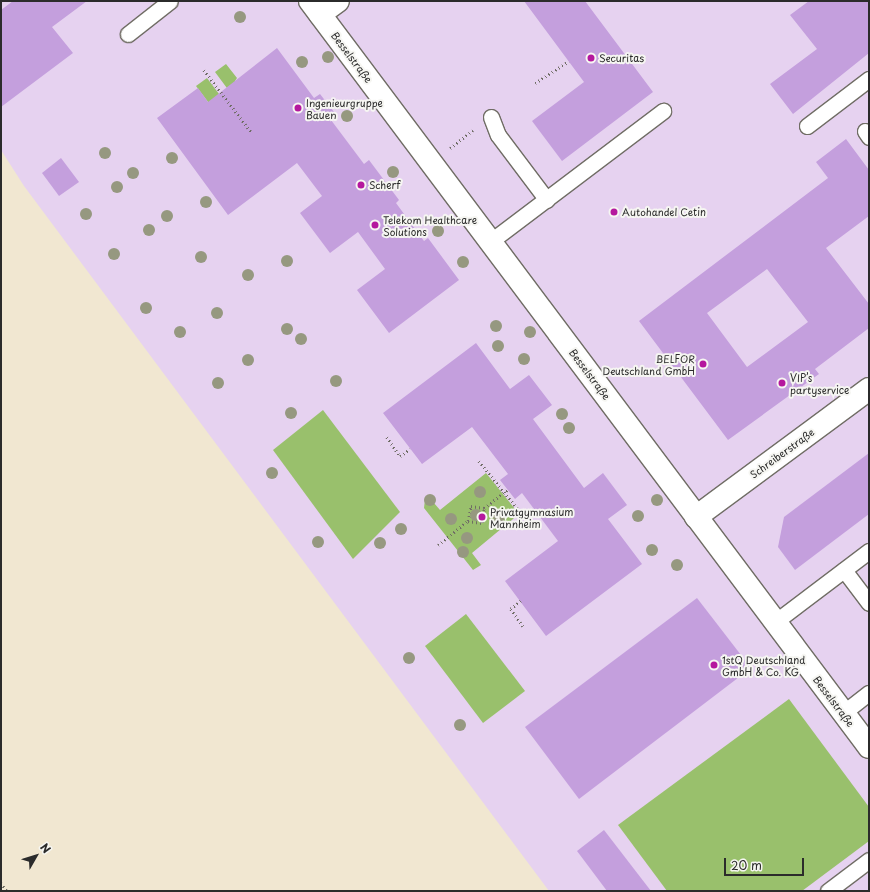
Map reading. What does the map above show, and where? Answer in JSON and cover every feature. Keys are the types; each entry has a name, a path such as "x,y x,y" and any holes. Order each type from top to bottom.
{"street":[{"path":"315,8 338,1"},
{"name":"Besselstraße","path":"315,8 869,747"},
{"name":"Schreiberstraße","path":"696,517 869,389"}],"lane":[{"path":"128,34 170,1"},
{"path":"807,126 869,78"},
{"path":"491,241 663,111"},
{"path":"490,118 498,135 547,200"},
{"path":"775,622 869,551"},
{"path":"844,570 869,603"},
{"path":"844,713 869,693"},
{"path":"828,891 869,860"}],"path":[{"path":"535,83 569,61"},
{"path":"204,70 252,133"},
{"path":"386,437 400,456 410,449"},
{"path":"479,461 522,514"},
{"path":"468,521 482,523 484,508 508,489"},
{"path":"438,545 468,521 471,506 484,508"},
{"path":"521,602 511,609 523,626"},
{"path":"1,883 7,891"}],"shaded area":[{"path":"1,1 869,1 869,891 549,891 24,186 1,150"}],"green space":[{"path":"226,64 237,78 235,81 266,122 250,119 215,72"},
{"path":"207,78 243,126 239,143 196,86"},
{"path":"323,410 400,512 353,559 273,450"},
{"path":"486,473 519,514 472,553 481,565 473,570 424,508 425,499 428,496 440,510"},
{"path":"466,614 525,691 483,723 425,646"},
{"path":"789,699 869,807 869,841 802,891 667,891 618,825"}],"building":[{"path":"13,1 87,1 52,27 73,53 1,107 1,10"},
{"path":"524,1 585,1 653,92 562,161 532,121 584,82"},
{"path":"809,1 869,1 869,53 793,114 770,84 817,49 790,15"},
{"path":"277,48 314,98 320,94 334,112 328,116 364,164 369,160 399,200 396,203 424,241 428,238 459,280 389,333 357,290 385,269 358,232 330,253 300,213 322,196 297,163 228,215 157,118 198,88 208,102"},
{"path":"846,139 869,170 869,216 826,248 869,304 869,328 815,369 819,374 728,440 639,321 828,178 816,162","holes":["767,269 808,322 747,367 707,313"]},
{"path":"61,158 79,182 59,196 42,173"},
{"path":"476,343 510,389 529,375 552,405 533,419 584,488 603,473 627,505 608,519 642,564 546,636 505,581 558,541 522,493 515,499 500,480 508,474 472,427 422,464 383,413"},
{"path":"869,453 869,514 795,570 778,547 784,517"},
{"path":"697,598 751,668 579,799 525,727"},
{"path":"604,830 651,891 607,891 577,851"}],"place":[{"name":"Securitas","path":"591,58"},
{"name":"Ingenieurgruppe Bauen","path":"298,108"},
{"name":"Scherf","path":"361,185"},
{"name":"Autohandel Cetin","path":"614,212"},
{"name":"Telekom Healthcare Solutions","path":"375,225"},
{"name":"BELFOR Deutschland GmbH","path":"703,364"},
{"name":"VIP’s partyservice","path":"782,383"},
{"name":"Privatgymnasium Mannheim","path":"482,517"},
{"name":"1stQ Deutschland GmbH & Co. KG","path":"714,665"}]}
